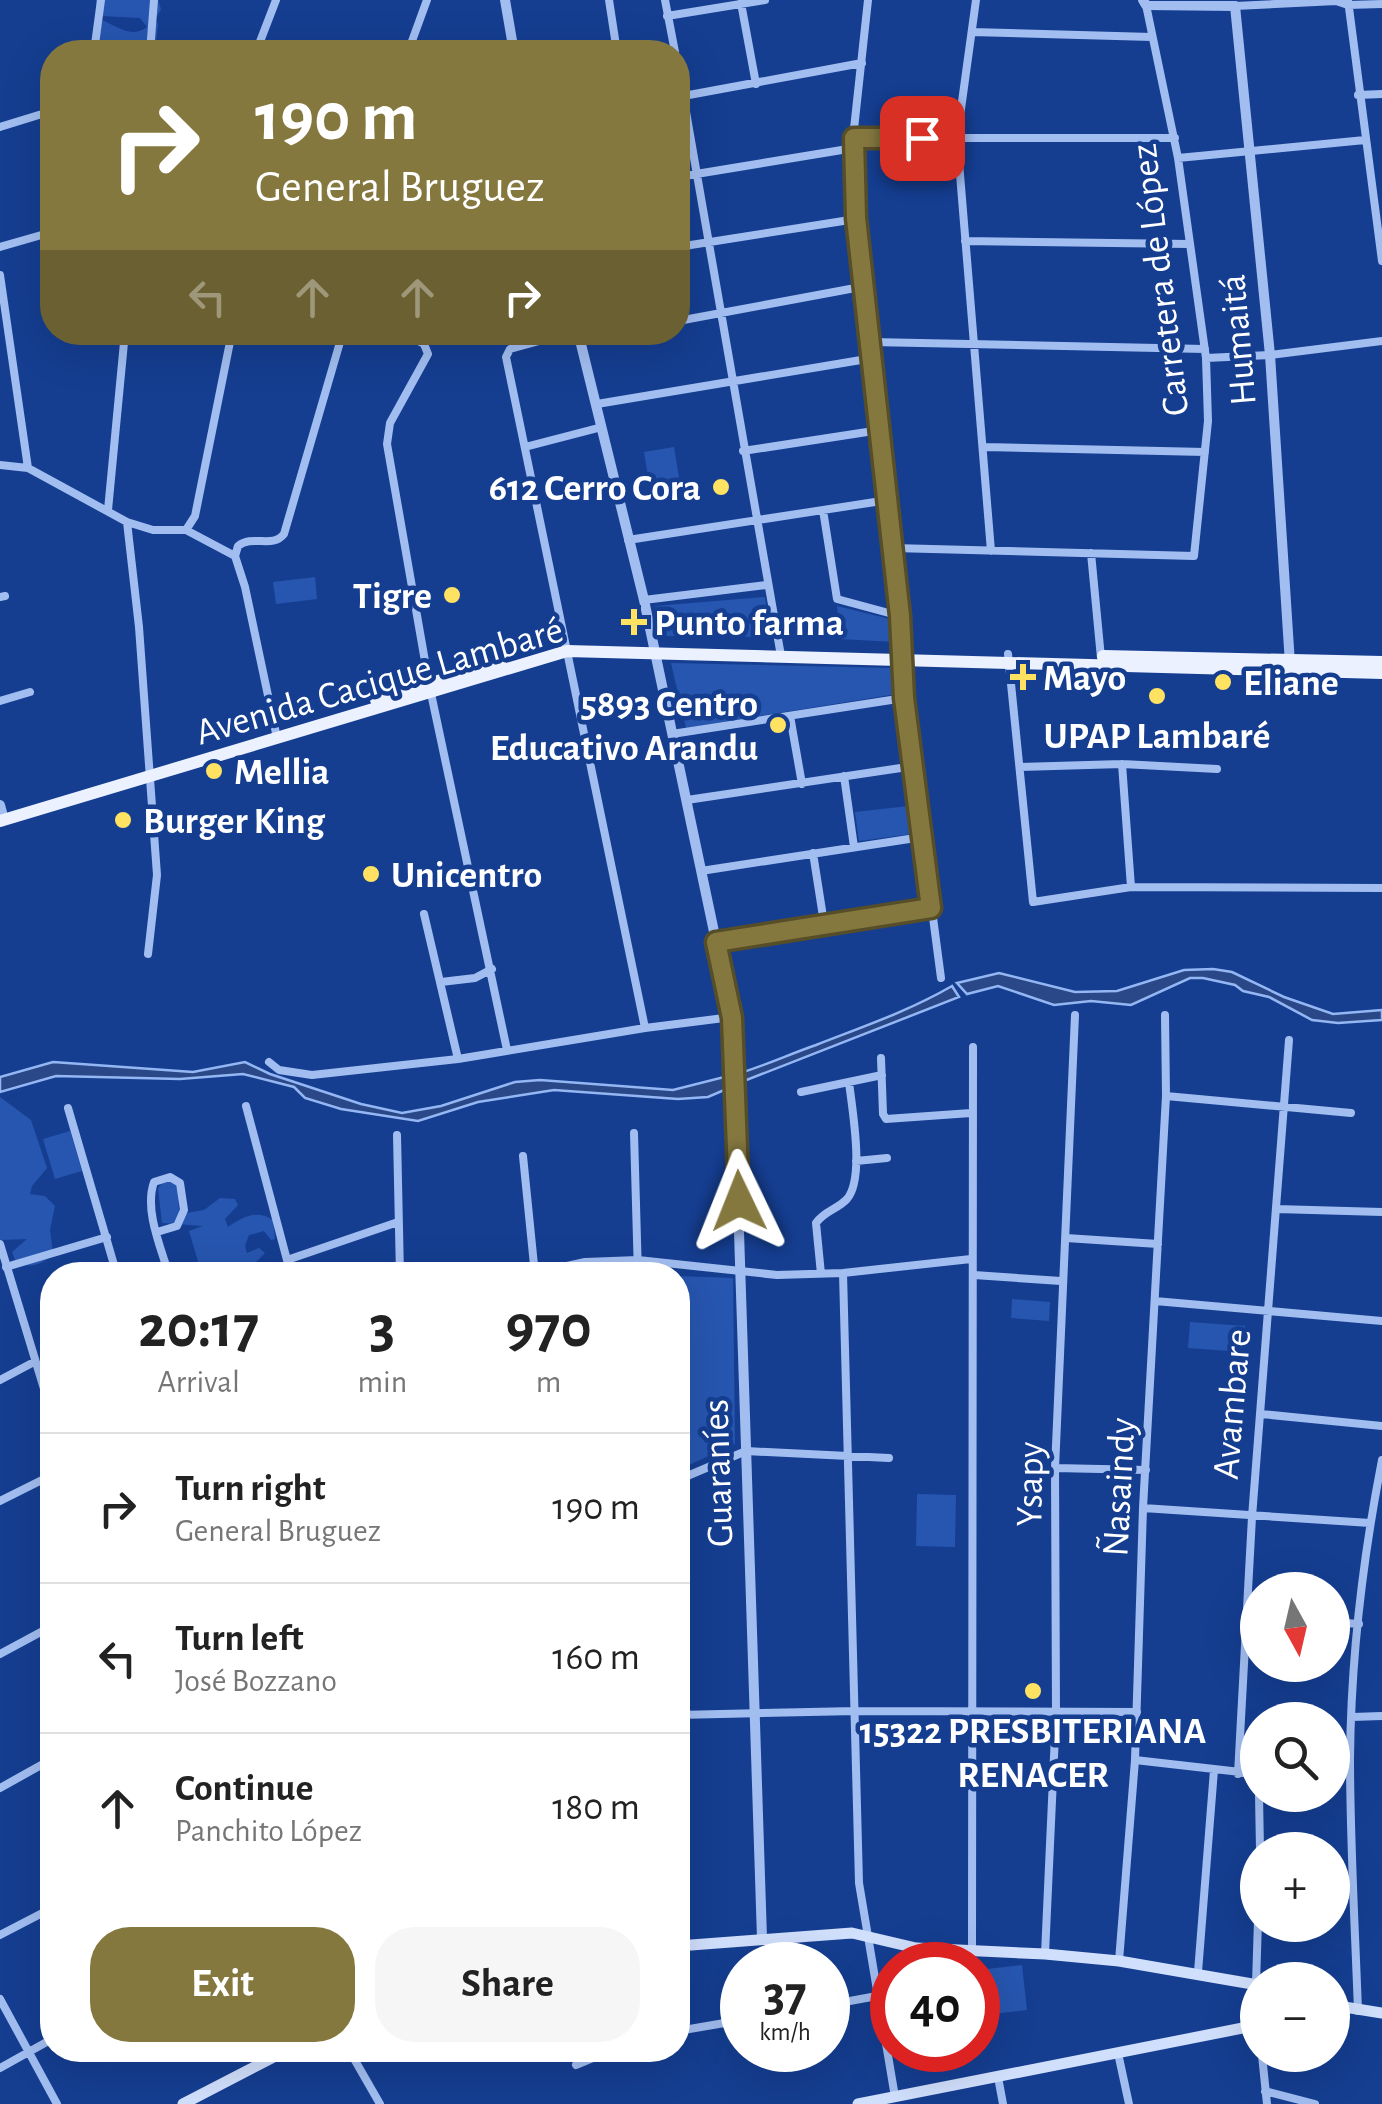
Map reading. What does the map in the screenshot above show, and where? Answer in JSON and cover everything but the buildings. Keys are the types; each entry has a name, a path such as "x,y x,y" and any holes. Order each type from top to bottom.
{"main road":[{"name":"Avenida Cacique Lambaré","path":"1,814 566,648 1290,665 1382,662"},
{"name":"Avenida Cacique Lambaré","path":"1290,665 1382,673"},
{"path":"690,1945 852,1933 883,1942"},
{"path":"1000,1953 1119,1961 1240,1981"},
{"path":"1350,2010 1382,2013"},
{"path":"858,2104 1240,2028"},
{"path":"183,2104 264,2062"}],"street":[{"path":"96,40 101,0"},
{"path":"151,40 154,0"},
{"path":"261,40 276,0"},
{"path":"412,40 427,0"},
{"path":"505,0 512,40"},
{"path":"609,0 615,40"},
{"path":"665,0 672,40"},
{"path":"667,16 764,0"},
{"path":"868,0 854,143 856,218 900,616 904,698 941,978"},
{"path":"976,0 957,138 991,551"},
{"path":"1145,2 1236,6 1336,1 1382,4"},
{"name":"Carretera de López","path":"1090,554 1194,556 1205,452 1206,354 1175,138 1145,2"},
{"path":"1348,2 1382,261"},
{"path":"741,4 756,84"},
{"name":"Humaitá","path":"1236,6 1270,355 1290,665"},
{"path":"972,32 1152,37"},
{"path":"690,95 862,63"},
{"path":"1358,95 1382,94"},
{"path":"0,127 40,115"},
{"path":"690,138 780,652"},
{"path":"690,175 854,143 957,138 1175,138"},
{"path":"1178,158 1366,140"},
{"path":"690,245 856,218"},
{"path":"0,246 40,235"},
{"path":"964,241 1189,244"},
{"path":"0,275 28,468"},
{"path":"690,319 866,286"},
{"path":"871,342 976,342 1270,355 1382,341"},
{"path":"108,510 124,345"},
{"path":"186,530 195,516 229,345"},
{"path":"276,734 235,556 244,541 277,541 284,534 339,345"},
{"path":"425,345 427,358 390,423 386,444 430,688 507,1050"},
{"path":"524,345 510,348 506,357 644,1028"},
{"name":"Guaraníes","path":"579,345 644,600 732,1018 762,1938"},
{"path":"597,404 873,358"},
{"path":"524,447 602,427"},
{"path":"743,450 880,430"},
{"path":"985,447 1205,452"},
{"path":"0,466 28,468 127,522 153,530 186,530 235,556"},
{"path":"628,540 888,500"},
{"path":"823,510 837,599 900,616"},
{"path":"127,522 139,627 158,890 148,954"},
{"path":"893,548 1090,554 1101,660"},
{"path":"644,600 766,584"},
{"path":"1009,658 1033,902 1130,886 1382,888"},
{"path":"0,701 30,692"},
{"path":"672,734 904,698"},
{"path":"790,716 802,784"},
{"path":"1020,767 1122,764 1217,769"},
{"path":"1122,764 1130,886"},
{"path":"687,800 914,766"},
{"path":"844,776 854,846"},
{"path":"701,871 922,837"},
{"path":"813,852 824,923"},
{"path":"716,942 931,908"},
{"path":"424,914 458,1060"},
{"path":"441,982 475,978 492,970"},
{"name":"Ysapy","path":"1045,1954 1056,1713 1055,1468 1075,1015"},
{"name":"Ñasaindy","path":"1119,1961 1135,1760 1143,1508 1166,1096 1165,1015"},
{"path":"269,1062 279,1070 312,1076 458,1060 644,1028 732,1018"},
{"name":"Avambare","path":"1249,1572 1288,1040"},
{"path":"972,1942 973,1048"},
{"path":"881,1058 886,1119 972,1113"},
{"path":"801,1092 882,1075"},
{"path":"822,1274 816,1223 846,1200 853,1188 856,1162 849,1082"},
{"path":"1166,1096 1352,1113"},
{"path":"246,1106 287,1260 398,1222"},
{"path":"68,1108 114,1262"},
{"path":"634,1133 638,1260"},
{"path":"397,1135 400,1262"},
{"path":"522,1156 531,1262"},
{"path":"856,1162 887,1158"},
{"path":"157,1232 177,1226 184,1210 180,1183 170,1177 154,1182 151,1190 157,1232 165,1262"},
{"path":"1276,1209 1382,1212"},
{"path":"4,1264 107,1237"},
{"path":"1066,1238 1158,1244"},
{"path":"0,1244 40,1380"},
{"path":"690,1265 777,1274 822,1274 971,1259"},
{"path":"584,1262 661,1262"},
{"path":"843,1273 859,1882 870,1960"},
{"path":"974,1276 1061,1281"},
{"path":"1155,1302 1382,1322"},
{"path":"0,1380 34,1362"},
{"path":"1261,1414 1382,1426"},
{"path":"690,1475 746,1451 889,1458"},
{"path":"1358,2012 1350,1758 1359,1624 1370,1523 1382,1460"},
{"path":"1055,1468 1146,1470"},
{"path":"0,1501 40,1481"},
{"path":"1143,1508 1370,1523"},
{"path":"1350,1623 1359,1624"},
{"path":"0,1654 40,1632"},
{"name":"Avambare","path":"1238,1774 1243,1682"},
{"path":"690,1715 1136,1712"},
{"path":"1352,1717 1382,1716"},
{"path":"1135,1760 1238,1774"},
{"path":"0,1788 40,1766"},
{"path":"1198,1972 1214,1770"},
{"path":"0,1935 40,1914"},
{"path":"0,1999 57,2104"},
{"path":"690,2029 720,2024"},
{"path":"0,2068 40,2046"},
{"path":"1118,2052 1128,2104"},
{"path":"357,2062 380,2104"},
{"path":"576,2065 583,2062"},
{"path":"890,2072 895,2097"},
{"path":"1263,2072 1266,2104"},
{"path":"998,2077 1003,2104"},
{"path":"1265,2091 1315,2104"}],"shaded area":[{"path":"96,0 158,0 161,9 155,20 156,40 95,40 93,27 102,20 130,32 147,27 140,18 101,16"},
{"path":"674,447 682,496 652,501 644,452"},
{"path":"315,577 317,599 276,604 273,582"},
{"path":"765,597 770,637 662,636 655,606"},
{"path":"837,606 894,620 895,642 840,639"},
{"path":"671,663 890,668 896,694 686,728"},
{"path":"909,806 912,834 859,841 855,812"},
{"path":"1184,970 1232,972 1284,997 1333,1014 1382,1010 1382,1020 1312,1020 1269,997 1203,978 1190,978 1131,1005 1091,1001 1054,1005 998,986 967,994 957,983 999,973 1075,992 1117,991"},
{"path":"952,986 959,997 744,1081 743,1072 885,1018"},
{"path":"53,1062 193,1072 245,1062 361,1104 402,1113 441,1106 515,1082 540,1080 673,1090 728,1076 729,1088 708,1097 678,1099 554,1090 478,1102 418,1121 341,1109 305,1098 294,1087 243,1074 180,1079 56,1076 0,1092 0,1077"},
{"path":"0,1097 31,1120 47,1168 30,1194 45,1196 55,1206 50,1230 53,1253 45,1260 36,1265 16,1262 12,1252 27,1239 0,1240"},
{"path":"70,1131 82,1171 55,1179 43,1139"},
{"path":"165,1180 177,1181 181,1214 204,1210 220,1198 235,1199 238,1205 225,1219 228,1227 244,1217 261,1215 273,1220 275,1239 271,1240 264,1231 249,1235 247,1253 259,1248 265,1253 256,1262 198,1262 189,1231 203,1226 162,1223 158,1188"},
{"path":"690,1276 733,1278 735,1444 690,1465"},
{"path":"1012,1299 1050,1302 1049,1321 1011,1318"},
{"path":"1190,1322 1245,1326 1243,1352 1188,1348"},
{"path":"917,1494 956,1495 955,1547 916,1546"},
{"path":"1022,1965 1027,2010 1000,2013 1000,1968"}],"place":[{"name":"612 Cerro Cora","path":"721,487"},
{"name":"Tigre","path":"452,595"},
{"name":"Punto farma","path":"634,622"},
{"name":"Mayo","path":"1023,677"},
{"name":"Eliane","path":"1223,682"},
{"name":"UPAP Lambaré","path":"1157,696"},
{"name":"5893 Centro Educativo Arandu","path":"778,725"},
{"name":"Mellia","path":"214,771"},
{"name":"Burger King","path":"123,820"},
{"name":"Unicentro","path":"371,874"},
{"name":"15322 PRESBITERIANA RENACER","path":"1033,1691"}],"route":[{"path":"739,1201 732,1018 716,942 931,908 904,698 900,616 856,218 854,138 922,138"}]}
